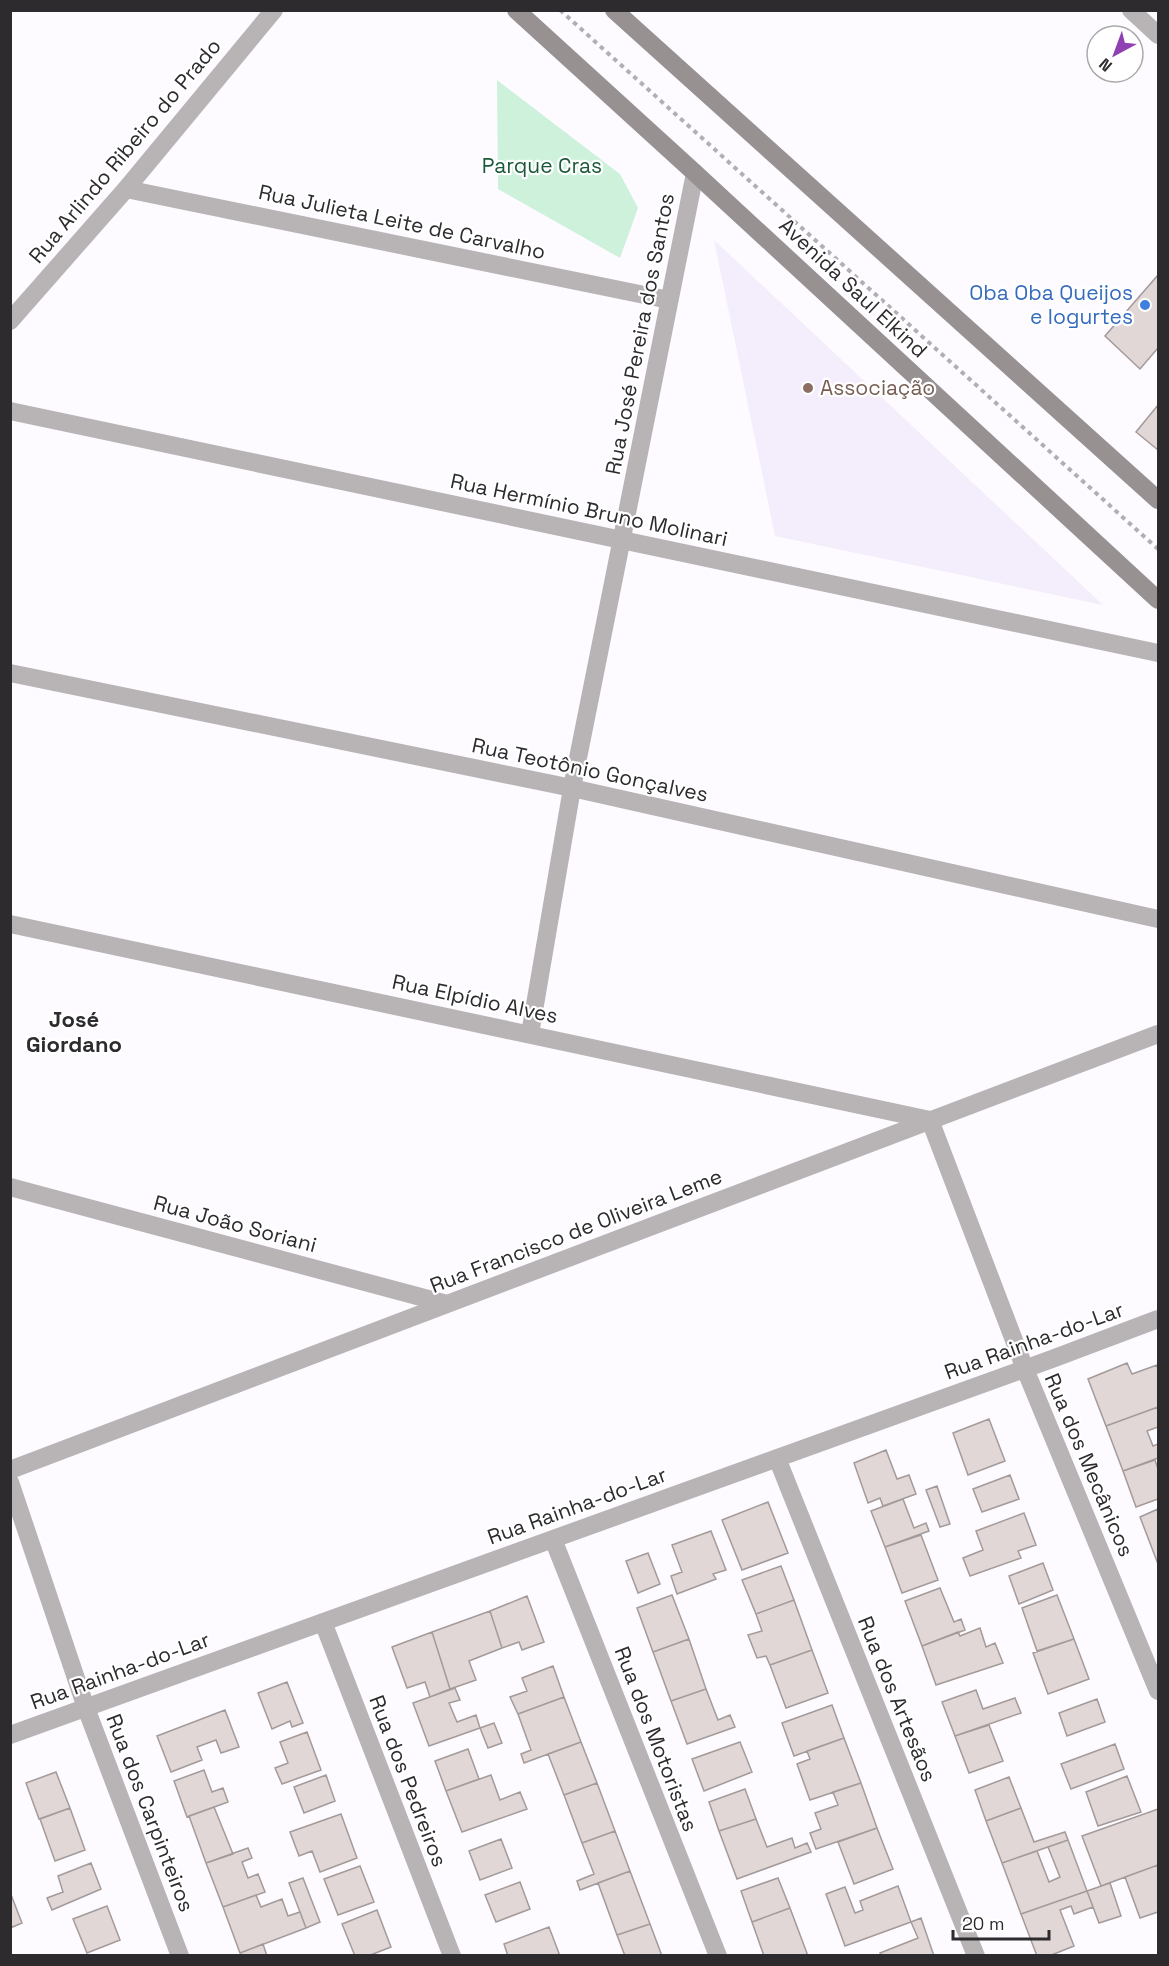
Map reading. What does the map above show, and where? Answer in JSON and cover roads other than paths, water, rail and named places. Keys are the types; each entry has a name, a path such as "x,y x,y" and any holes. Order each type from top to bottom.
{"main road":[{"name":"Avenida Saul Elkind","path":"516,10 1158,600"},
{"path":"614,10 1158,500"}],"street":[{"name":"Rua Arlindo Ribeiro do Prado","path":"10,321 126,189 274,10"},
{"path":"1131,10 1158,34"},
{"name":"Rua José Pereira dos Santos","path":"530,1034 572,788 695,173"},
{"name":"Rua Julieta Leite de Carvalho","path":"126,189 669,300"},
{"name":"Rua Hermínio Bruno Molinari","path":"10,411 1158,653"},
{"name":"Rua Teotônio Gonçalves","path":"10,673 572,788 1158,919"},
{"name":"Rua Elpídio Alves","path":"10,924 930,1120"},
{"name":"Rua Francisco de Oliveira Leme","path":"10,1470 1158,1034"},
{"name":"Rua dos Mecânicos","path":"930,1120 1024,1369 1158,1691"},
{"name":"Rua João Soriani","path":"10,1187 447,1304"},
{"name":"Rua Rainha-do-Lar","path":"10,1735 1158,1319"},
{"name":"Rua dos Artesãos","path":"777,1458 976,1956"},
{"name":"Rua dos Carpinteiros","path":"10,1482 86,1708 180,1956"},
{"name":"Rua dos Motoristas","path":"554,1539 718,1956"},
{"name":"Rua dos Pedreiros","path":"323,1622 452,1956"}],"place":[{"name":"Oba Oba Queijos e Iogurtes","path":"1145,305"},
{"name":"Associação","path":"808,388"}],"district":[{"name":"José Giordano","path":"74,1032"}],"park label":[{"name":"Parque Cras","path":"542,166"}]}
